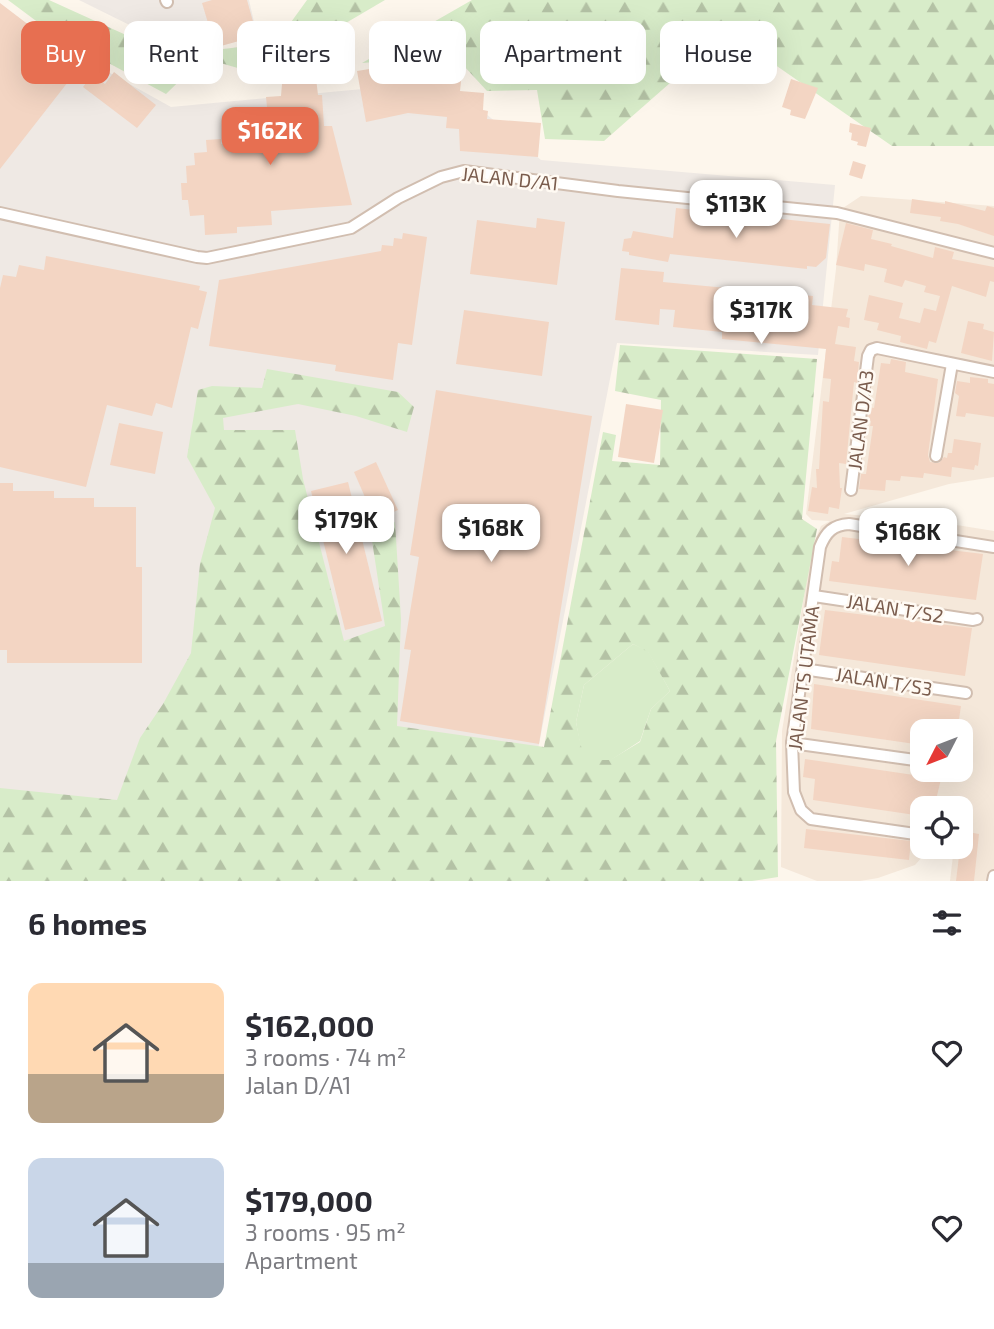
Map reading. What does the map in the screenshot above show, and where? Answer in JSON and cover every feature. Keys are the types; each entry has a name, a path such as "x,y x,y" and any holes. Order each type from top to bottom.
{"street":[{"name":"JALAN D/A1","path":"0,213 207,258 351,228 398,198 441,177 464,171 618,191 837,213 994,253"},
{"name":"JALAN D/A3","path":"851,490 868,356 871,350 877,348 994,372"},
{"path":"936,456 952,365"},
{"name":"JALAN TS UTAMA","path":"910,833 817,821 806,816 796,803 792,743 820,547 824,537 838,525 849,524 994,547"},
{"name":"JALAN T/S2","path":"814,596 977,619"},
{"name":"JALAN T/S3","path":"803,668 966,693"},
{"path":"792,743 910,759"}],"shaded area":[{"path":"79,0 249,0 254,21 237,21 237,37 223,39 223,21 124,22"},
{"path":"0,12 21,24 21,84 110,84 110,73 124,81 124,84 130,84 171,107 415,84 451,84 541,160 835,185 818,355 617,343 533,775 149,724 124,881 0,881"},
{"path":"861,196 994,206 994,477 949,484 844,514 938,522 994,531 994,881 950,881 953,859 973,859 973,796 910,796 910,859 920,859 915,865 878,878 860,881 817,881 781,867 782,731 812,547 821,526 830,521 812,520 806,514 836,269 840,210"}],"green space":[{"path":"8,0 49,0 95,21 36,21"},
{"path":"307,0 385,0 349,21 292,21"},
{"path":"472,0 994,0 994,146 892,146 777,66 777,21 660,21 660,84 669,84 604,141 545,139 537,90 487,91 481,84 646,84 646,21 480,21 480,83 466,68 466,21 435,21"},
{"path":"110,28 124,34 124,71 110,64"},
{"path":"237,47 237,68 223,64 223,49"},
{"path":"147,84 176,84 166,94"},
{"path":"620,345 817,359 802,519 817,529 776,741 778,877 752,881 0,881 0,788 117,800 140,738 163,704 191,653 200,564 215,508 187,457 198,390 212,386 262,388 267,369 398,392 414,407 407,432 356,416 298,404 223,418 224,430 295,430 303,479 344,641 385,626 371,534 395,522 401,619 397,726 544,747 603,432 616,435 612,461 660,465 661,400 615,391","holes":["633,644 648,652 670,691 651,709 640,742 610,760 584,760 576,722 584,685"]},
{"path":"633,644 648,651 670,691 651,709 640,741 611,760 583,760 576,722 584,685"}],"building":[{"path":"212,0 247,0 253,21 237,21 237,42 223,45 223,21 207,21 202,3"},
{"path":"0,3 24,21 21,21 21,84 66,84 0,169"},
{"path":"369,69 369,84 461,84 460,91 484,93 483,110 488,111 487,119 541,123 538,157 460,151 459,129 446,128 447,117 408,113 366,122 357,71"},
{"path":"114,72 124,80 124,84 129,84 156,105 137,128 83,87 85,84 110,84 110,77"},
{"path":"791,79 818,88 805,119 790,115 791,110 782,107"},
{"path":"282,84 317,84 318,95 322,95 324,126 332,126 352,205 271,211 272,225 237,227 237,233 205,235 204,215 190,216 188,200 182,200 181,183 187,183 186,166 195,165 194,153 207,152 206,140 221,139 221,144 260,142 257,108 267,107 266,97 281,96"},
{"path":"850,123 871,128 866,147 851,140"},
{"path":"853,161 866,165 862,179 849,175"},
{"path":"912,199 945,204 945,201 985,211 987,206 994,208 994,236 940,221 941,217 910,213"},
{"path":"676,208 830,224 826,258 816,267 807,266 807,269 670,254 668,262 629,255 629,252 622,251 624,239 631,238 633,231 673,238"},
{"path":"537,218 565,222 557,285 470,274 477,220 536,228"},
{"path":"846,223 873,230 871,239 892,244 891,246 933,258 935,247 954,252 952,259 994,267 994,282 990,281 986,297 952,286 936,343 929,341 927,349 900,342 901,336 877,330 879,323 864,320 869,295 903,303 899,318 920,323 924,308 936,311 940,296 924,292 926,286 905,280 902,287 884,282 887,269 865,264 864,271 836,265"},
{"path":"403,233 427,237 412,345 398,343 393,380 335,371 336,365 209,346 219,280 381,251 382,245 393,246 394,238 402,239"},
{"path":"46,256 200,286 199,290 207,292 198,329 191,327 172,408 156,403 152,416 107,405 86,487 0,467 0,288 3,275 16,277 19,265 44,270"},
{"path":"621,268 664,272 663,282 813,296 812,305 848,309 846,317 850,318 849,328 838,326 835,344 856,347 854,361 859,362 857,383 854,382 846,464 839,463 842,488 839,509 829,507 828,514 808,511 812,487 817,488 816,469 819,469 823,401 829,402 831,379 823,378 826,349 722,339 722,332 673,327 675,310 660,309 659,325 615,320"},
{"path":"464,310 549,322 542,376 456,364"},
{"path":"968,321 984,324 983,329 994,332 992,361 961,353"},
{"path":"891,359 906,362 905,372 938,379 928,455 930,462 939,463 944,457 947,458 948,453 952,453 954,439 981,443 978,466 975,465 974,470 952,467 951,477 924,473 923,478 901,476 900,481 886,480 885,491 859,489 861,474 866,474 873,426 870,426 871,421 868,420 869,407 874,408 881,363 890,364"},
{"path":"970,377 988,379 988,383 994,384 994,417 966,413 965,417 956,416 959,396 955,393 957,381 970,383"},
{"path":"436,390 592,416 539,744 400,721 411,650 404,649 419,557 410,555"},
{"path":"626,404 663,410 654,463 618,457"},
{"path":"119,423 163,432 155,474 110,465"},
{"path":"376,462 398,510 375,520 354,472"},
{"path":"348,482 382,621 345,630 311,491"},
{"path":"0,483 13,483 13,491 54,491 54,498 94,498 94,507 136,507 136,567 142,567 142,663 7,663 7,650 0,650"},
{"path":"842,537 983,554 976,600 829,581 832,561 839,562"},
{"path":"825,610 972,628 965,676 819,655"},
{"path":"814,684 961,706 959,719 910,719 910,743 811,729"},
{"path":"805,759 910,774 910,782 940,782 937,796 910,796 910,814 813,800 815,779 803,777"},
{"path":"806,829 910,841 909,860 804,848"},
{"path":"973,833 979,834 974,881 956,881 959,859 973,859"}]}
